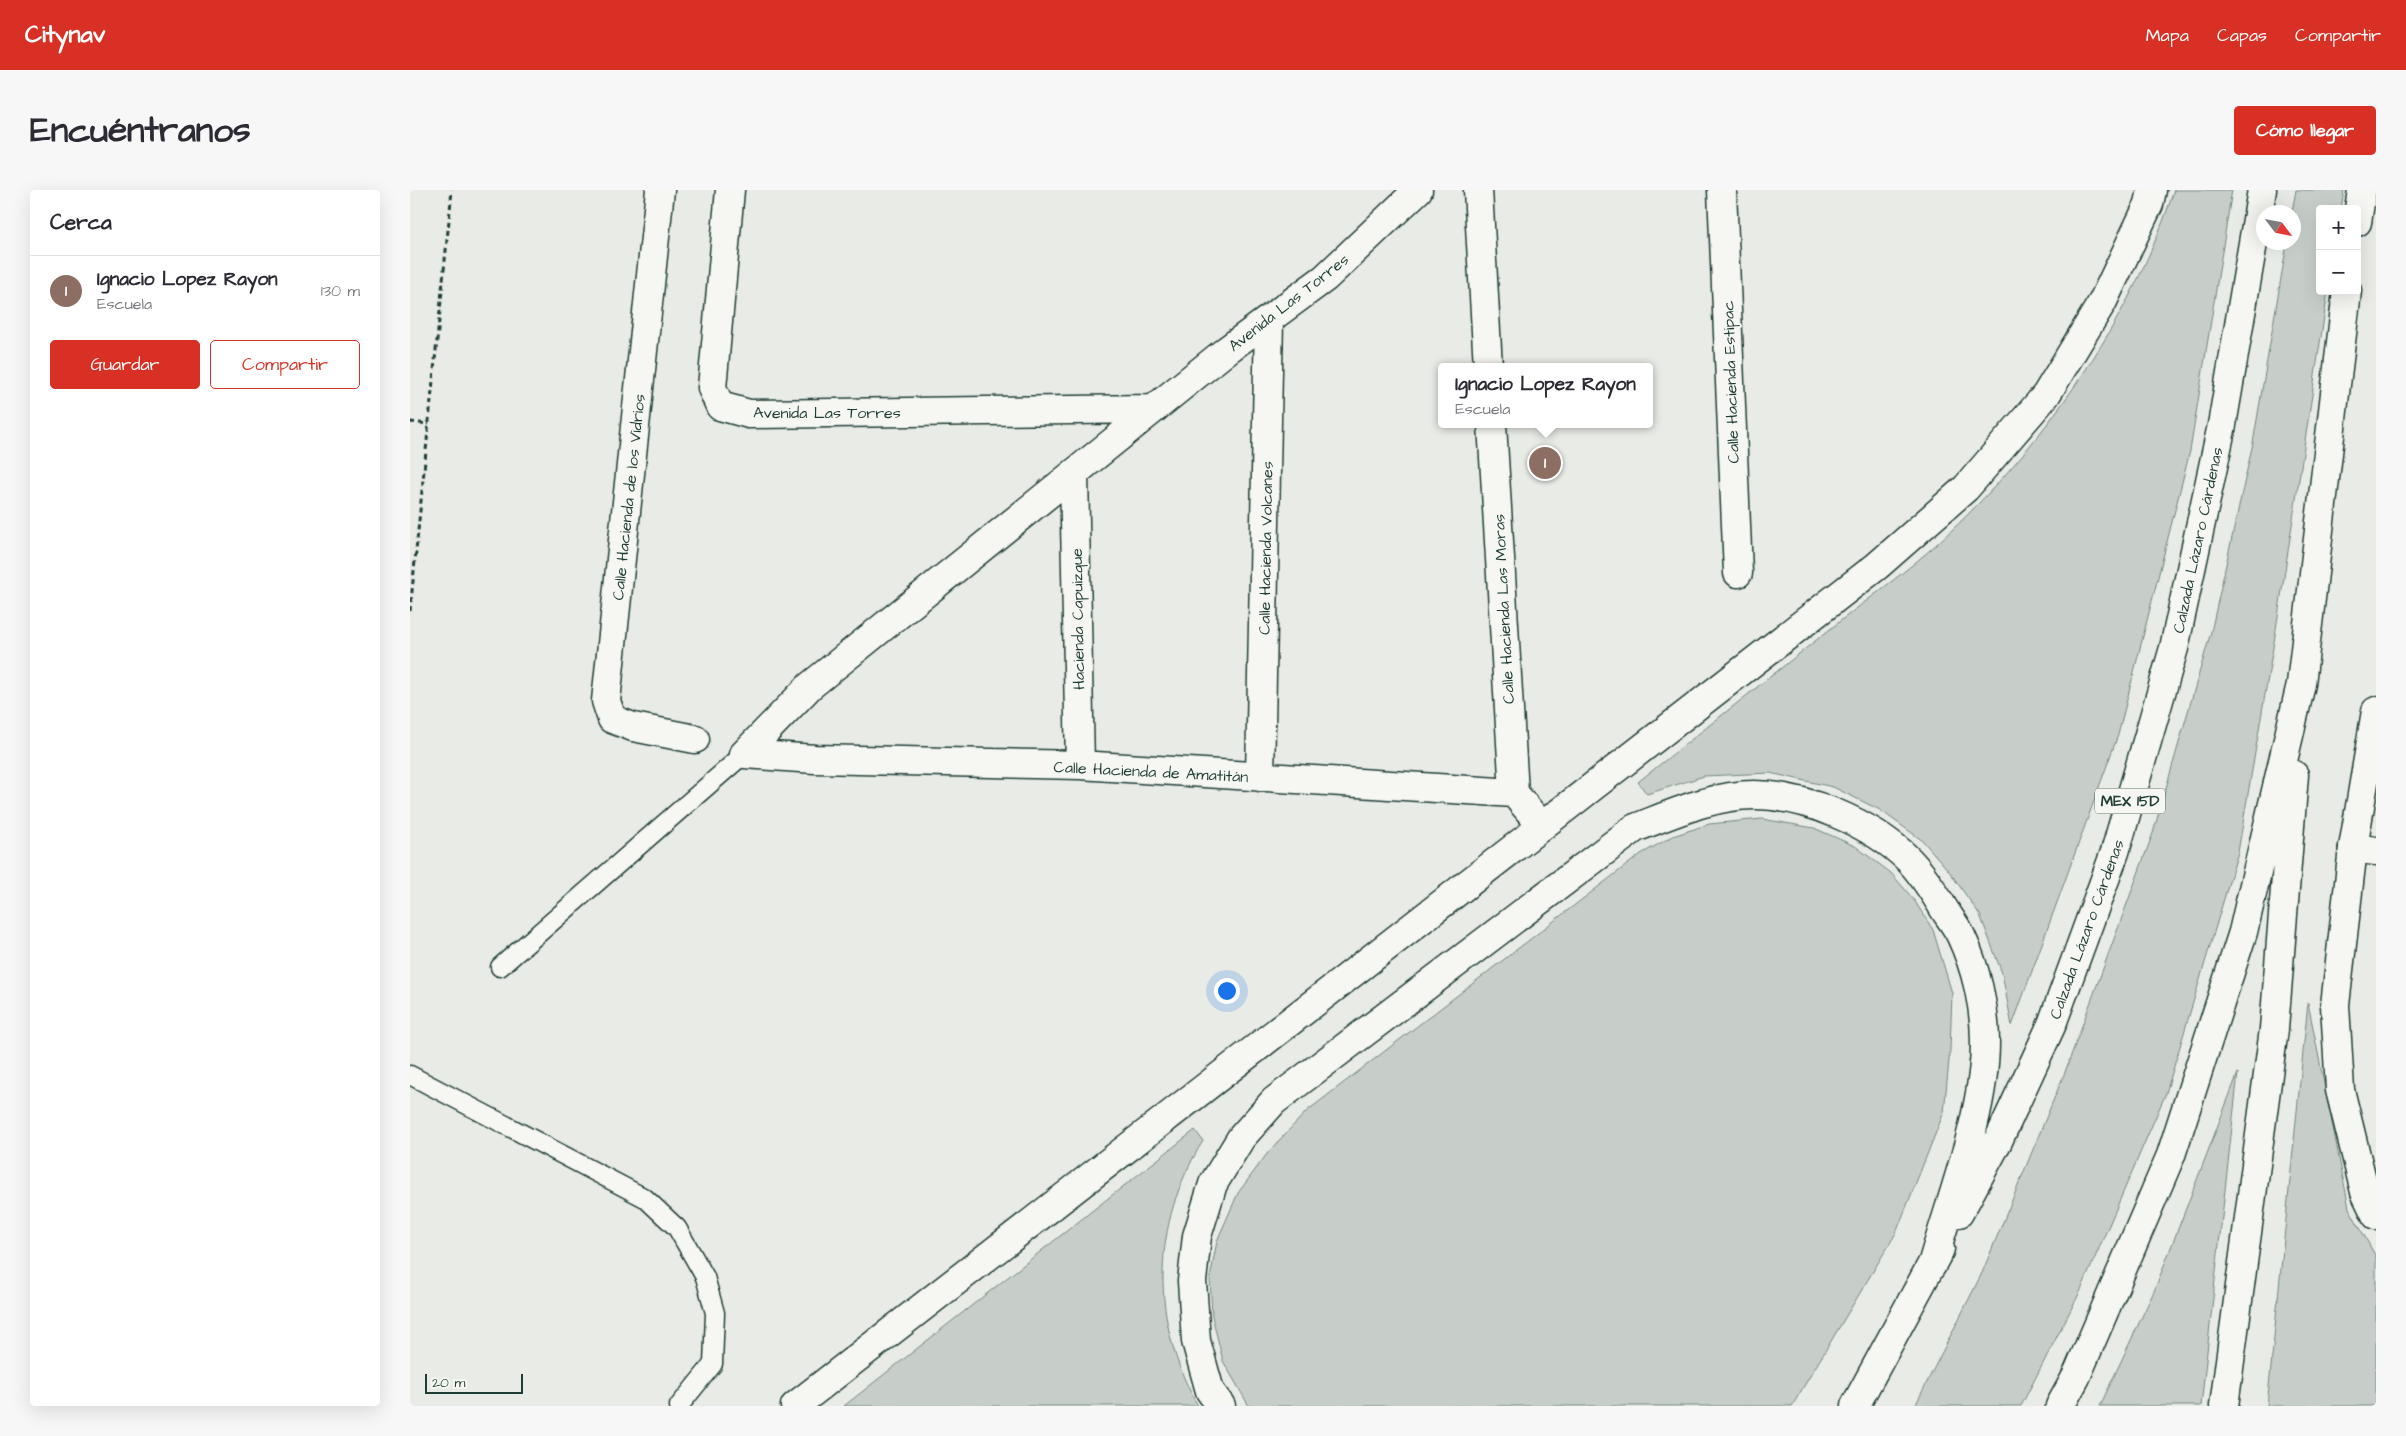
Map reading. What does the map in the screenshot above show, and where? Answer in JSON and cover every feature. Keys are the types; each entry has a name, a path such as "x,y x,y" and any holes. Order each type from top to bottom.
{"main road":[{"name":"Calle Hacienda de los Vidrios","path":"660,190 606,701 612,719 633,727 695,739"},
{"name":"Avenida Las Torres","path":"730,190 712,388 720,406 749,414 1154,409"},
{"name":"Avenida Las Torres","path":"744,754 810,686 1074,472 1269,319 1325,278 1418,190"},
{"path":"1478,190 1488,363"},
{"name":"Calle Hacienda Estipac","path":"1722,190 1738,573"},
{"path":"795,1406 1877,566 1966,488 2046,395 2103,301 2149,204 2152,190"},
{"name":"Calzada Lázaro Cárdenas","path":"1855,1406 1998,1141 2052,1024 2115,852 2174,648 2222,425 2262,190"},
{"path":"2360,205 2362,190"},
{"path":"2225,1402 2274,1029 2301,684 2348,295"},
{"name":"Calle Hacienda Volcanes","path":"1260,777 1269,319"},
{"name":"Calle Hacienda Las Moras","path":"1492,428 1514,793"},
{"name":"Hacienda Capuizque","path":"1074,472 1080,765"},
{"path":"2060,1406 2076,1377 2171,1155 2243,932 2301,684"},
{"path":"2376,711 2365,850 2335,1005 2339,1080 2365,1192 2376,1215"},
{"name":"Calle Hacienda de Amatitán","path":"744,754 815,760 1080,765 1514,793"},
{"path":"1514,793 1542,826"},
{"path":"1221,1406 1210,1391 1196,1341 1192,1281 1196,1236 1213,1184 1241,1138 1274,1101 1635,828 1700,804 1730,798 1753,795 1813,804 1884,839 1908,859 1926,880 1961,936 1982,1004 1985,1044 1974,1120 1932,1266"}],"lane":[{"path":"500,967 744,754"},
{"path":"410,1075 645,1198 677,1228 705,1276 716,1313 713,1364 679,1406"}],"path":[{"path":"410,611 452,190"},
{"path":"410,422 429,424"}],"shaded area":[{"path":"2174,190 2232,190 2190,451 2118,735 2012,1026 2002,973 1980,915 1949,871 1923,841 1880,810 1833,787 1770,773 1704,776 1647,794 1638,782 1938,543 2012,467 2078,381 2108,335 2134,287 2156,239"},
{"path":"2296,190 2344,190 2342,205 2316,205 2316,295 2327,295 2274,642 2238,852 2166,1093 2081,1290 2021,1406 1915,1406 1982,1273 2065,1072 2153,833 2211,632 2253,443 2286,250 2301,250 2301,205 2293,205"},
{"path":"1762,819 1814,828 1855,846 1891,873 1914,900 1933,930 1952,993 1950,1050 1944,1112 1896,1233 1792,1406 1249,1406 1223,1361 1212,1316 1210,1278 1217,1241 1238,1193 1270,1150 1307,1111 1641,854 1673,836 1709,824"},
{"path":"2308,1003 2349,1208 2376,1257 2376,1406 2267,1406"},
{"path":"2238,1073 2201,1406 2100,1406 2155,1289"},
{"path":"1195,1130 1203,1141 1186,1173 1174,1205 1166,1239 1163,1273 1165,1307 1171,1340 1182,1374 1198,1406 844,1406"}],"place":[{"name":"Ignacio Lopez Rayon","path":"1545,463"}]}
